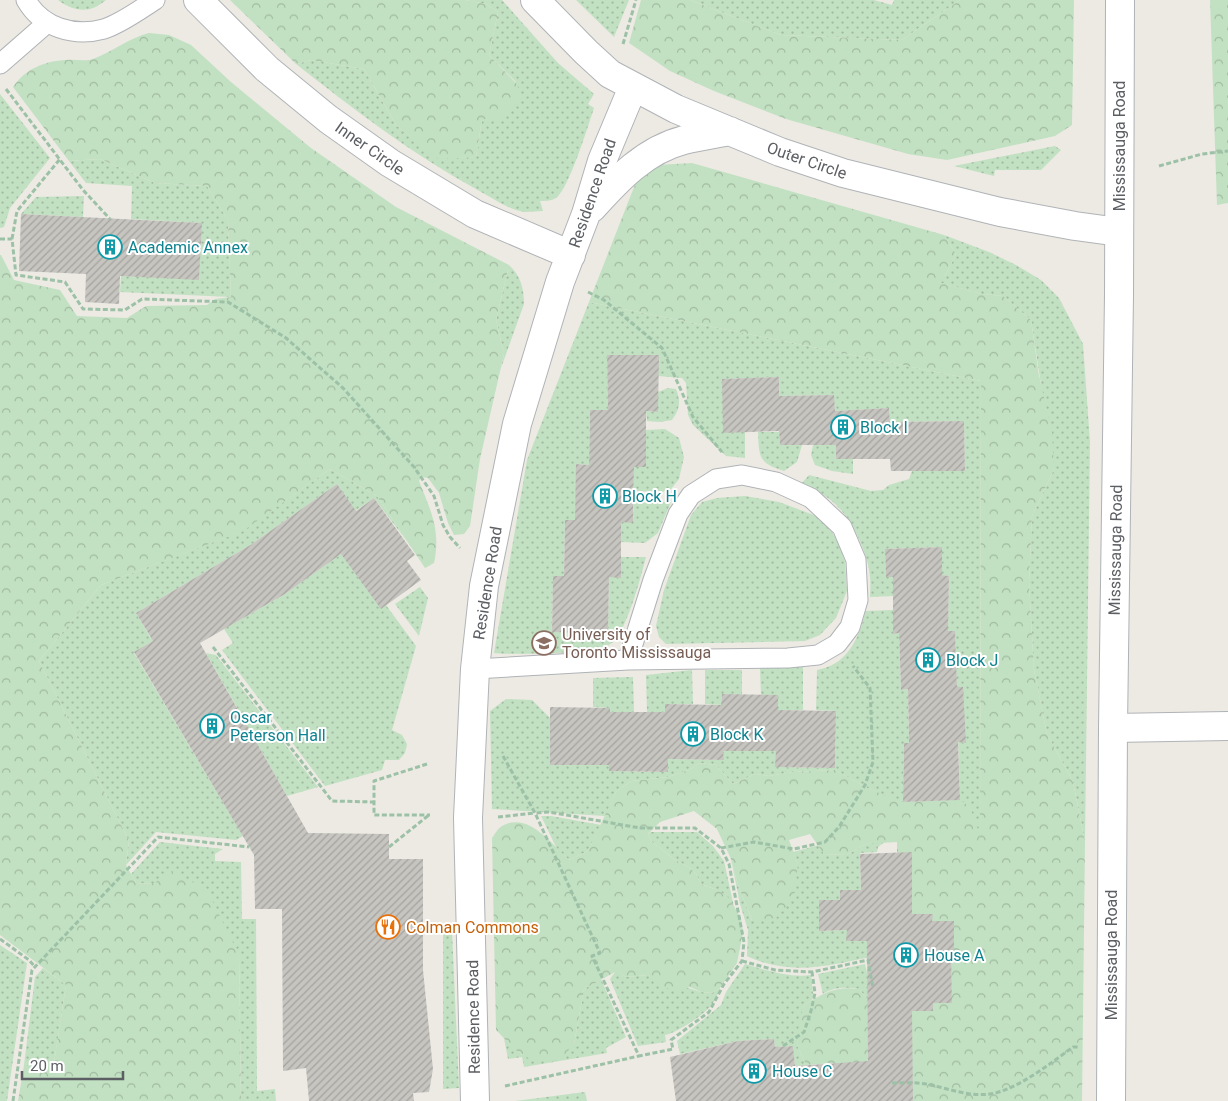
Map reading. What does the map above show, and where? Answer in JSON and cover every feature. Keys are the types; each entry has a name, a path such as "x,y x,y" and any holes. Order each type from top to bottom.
{"street":[{"name":"Inner Circle","path":"198,0 267,69 328,119 390,163 475,214 571,255"},
{"name":"Outer Circle","path":"535,0 610,74 676,109 780,152 843,173 1000,212 1119,232"},
{"name":"Mississauga Road","path":"1111,1101 1120,0"},
{"name":"Residence Road","path":"475,1101 468,818 475,669 484,586 517,424 560,282 586,214 602,161 632,87"},
{"path":"586,214 613,184 633,166 657,150 683,140 730,131"},
{"path":"1113,728 1228,726"}],"lane":[{"path":"26,0 46,23 74,32 104,29 127,18 155,0"},
{"path":"0,64 46,23"},
{"path":"475,669 628,660 788,658 818,655 837,644 850,627 858,600 856,560 842,527 812,498 776,482 742,475 716,479 692,495 678,514 653,580 628,660"}],"path":[{"path":"621,49 636,0"},
{"path":"3,85 83,190 110,218"},
{"path":"1159,166 1202,154 1228,151"},
{"path":"60,160 17,211 12,239 16,275 65,282 83,309 125,310 142,299 228,302 286,338 343,388 414,466 434,496 443,525 450,537 460,548"},
{"path":"0,239 12,239"},
{"path":"584,291 604,300 662,348 693,417 742,475"},
{"path":"721,848 754,842 794,849 825,842 839,827 865,785 873,762 870,688 837,644"},
{"path":"213,647 332,801 374,802"},
{"path":"502,753 535,813 600,953 592,956 639,1056"},
{"path":"389,847 430,815 374,815 374,781 427,764"},
{"path":"496,817 549,812 640,828 695,828 721,848 729,864 744,942 742,961 724,984 709,1012 671,1040 673,1049 502,1087"},
{"path":"13,1101 32,970 158,837 250,847"},
{"path":"0,940 29,960 35,967"},
{"path":"742,961 776,970 812,972 868,960 874,988"},
{"path":"783,1046 804,1032 811,1011 814,993 812,972"},
{"path":"892,1083 925,1084 965,1093 991,1094 1034,1075 1074,1047 1082,1046"}],"green space":[{"path":"58,0 106,0 94,8 82,10 70,7"},
{"path":"230,0 465,0 486,4 498,12 489,55 516,83 523,99 499,119 482,119 476,157 438,159 396,125 364,69 311,60 296,64"},
{"path":"465,0 502,0 558,63 594,94 588,104 594,108 567,183 556,198 540,201 543,211 524,212 511,208 452,175 383,130 296,64 311,60 364,69 396,125 438,158 476,157 482,119 516,82 489,55 498,12 486,4"},
{"path":"576,0 629,0 614,37"},
{"path":"641,0 690,0 781,35 902,40 960,0 1074,0 1072,125 1055,136 947,160 908,154 786,119 714,91 670,71 629,43"},
{"path":"690,0 874,0 892,5 894,0 960,0 902,40 781,35"},
{"path":"1210,0 1228,0 1228,203 1217,205"},
{"path":"149,33 169,35 191,45 231,82 311,148 396,207 509,265 496,320 504,354 480,459 470,526 464,534 454,535 448,523 439,493 428,478 421,477 419,481 434,521 436,552 434,563 425,568 377,496 330,469 243,531 101,585 39,661 129,841 126,865 136,883 153,884 172,871 207,890 239,955 241,1101 18,1101 24,1065 54,1063 66,985 0,935 0,255 14,280 60,290 77,316 127,318 146,306 207,305 215,299 231,297 228,220 207,186 155,183 100,159 69,161 13,87 23,75 43,64 93,59 134,38"},
{"path":"0,94 50,158 10,208 4,227 0,228"},
{"path":"1055,146 1061,150 1041,170 995,170 994,176 954,166"},
{"path":"100,159 155,183 207,186 228,220 231,297 120,292 121,276 199,279 201,223 131,219 132,186 86,183 69,161"},
{"path":"692,163 944,235 956,254 946,274 938,282 982,294 1003,296 1031,320 1039,376 1052,432 1054,469 1032,516 1029,582 1034,670 1047,734 1073,782 1085,842 1082,1101 897,1101 836,1077 835,1063 806,1065 797,1045 799,1024 804,1005 824,994 843,989 859,989 868,1000 906,1011 933,1003 952,1003 951,972 936,953 954,953 954,921 932,921 932,914 909,914 912,853 897,853 897,842 865,844 847,855 824,854 810,834 789,840 798,864 794,898 776,918 752,920 738,885 731,859 717,829 694,811 660,822 648,834 651,841 675,860 689,867 696,874 701,884 719,891 728,897 741,918 743,933 737,963 720,988 712,993 701,992 690,987 677,991 656,985 648,975 626,977 615,972 584,989 574,1044 560,1060 538,1061 530,1059 517,1051 496,1030 492,838 502,826 512,822 530,826 539,831 569,860 588,851 616,792 631,781 668,777 689,770 699,763 716,765 733,784 755,774 769,776 793,772 835,770 869,789 903,802 960,800 970,807 980,835 981,381 589,302 636,182 657,165"},
{"path":"84,196 83,217 21,214 36,197"},
{"path":"944,235 989,252 1041,280 1059,298 1083,344 1090,442 1085,842 1073,782 1047,734 1034,670 1029,582 1032,516 1054,469 1031,320 1003,296 982,294 937,282 946,274 956,254"},
{"path":"509,265 521,283 524,304 501,368 504,354 496,320"},
{"path":"589,302 981,381 980,837 869,789 835,770 793,772 769,776 755,774 733,784 716,765 699,763 689,770 668,777 631,781 616,792 605,816 492,809 490,711 506,699 532,700 550,718 550,765 609,765 610,771 667,772 668,759 723,760 723,751 776,751 776,767 835,768 836,711 816,710 817,670 839,661 850,649 858,634 865,611 893,610 894,634 899,633 901,690 908,689 909,743 904,743 903,802 960,800 955,632 948,631 949,576 942,575 942,547 885,549 886,577 893,577 893,596 870,597 867,559 849,521 844,513 830,500 802,483 809,475 871,491 883,490 889,485 909,479 912,471 965,471 964,421 890,422 889,408 835,411 833,395 779,396 778,377 723,379 723,432 745,432 745,458 726,456 693,425 688,415 686,383 682,378 658,376 607,355 608,410 590,410 589,465 577,464 575,520 565,520 564,576 553,576 552,632 608,634 609,577 621,577 621,557 646,557 632,605 615,639 609,645 601,648 554,653 494,653 527,460"},
{"path":"668,388 676,389 679,397 679,405 675,416 672,420 660,422 647,421 646,411 658,412 658,392"},
{"path":"665,429 679,438 684,457 679,479 671,489 662,492 634,491 634,467 646,467 646,430"},
{"path":"758,432 779,432 780,445 802,445 797,462 784,471 765,462 760,454"},
{"path":"813,445 836,445 836,459 853,459 853,474 832,471 815,465 811,455"},
{"path":"330,469 377,496 409,544 374,498 355,511 337,484 252,544 136,613 150,637 154,640 134,653 243,836 236,840 156,832 126,865 129,841 39,661 101,585 242,531"},
{"path":"745,496 779,502 819,517 837,539 845,561 847,591 836,618 820,635 805,641 666,644 659,637 656,626 664,590 691,515 702,502 717,498"},
{"path":"634,502 671,502 658,533 645,543 621,542 621,522 633,522"},
{"path":"341,554 386,605 416,646 392,730 402,735 407,744 405,753 399,760 385,760 382,770 325,786 222,650 233,643 224,629 285,594"},
{"path":"420,587 428,598 419,636 395,604"},
{"path":"206,653 216,655 318,787 287,796"},
{"path":"803,667 803,710 778,710 778,695 761,695 760,668"},
{"path":"692,670 693,704 665,704 665,713 647,712 646,675"},
{"path":"705,670 742,670 742,695 722,694 721,705 705,704"},
{"path":"633,677 634,712 610,712 609,708 593,707 593,678"},
{"path":"541,816 601,825 588,851 569,860 557,849"},
{"path":"651,832 697,832 713,846 724,861 734,907 720,892 701,884 696,874 689,867 675,860 651,841 648,834"},
{"path":"886,841 878,847 877,852 860,853 861,890 840,890 840,900 820,931 847,930 847,941 875,941 875,956 843,963 795,968 763,962 747,956 748,930 740,904 731,859 738,885 752,920 798,864 793,852 819,845 824,854 847,855 865,844"},
{"path":"160,842 223,849 215,854 215,861 241,862 242,919 256,919 257,1091 275,1089 276,1101 241,1101 239,955 153,884 136,883 131,874"},
{"path":"452,931 459,1088 443,1089 443,933"},
{"path":"0,945 27,963 7,1101 0,1101"},
{"path":"745,964 786,974 811,975 812,1000 804,1005 797,1045 806,1065 795,1066 793,1046 775,1047 774,1039 738,1041 680,1054 677,1041 721,1005 726,992"},
{"path":"865,964 871,990 868,1000 859,989 854,988 836,989 823,994 818,974"},
{"path":"43,968 66,985 54,1063 24,1065 35,977"},
{"path":"617,971 626,977 648,975 701,992 712,993 720,988 715,1000 698,1017 684,1027 665,1035 666,1042 638,1046 610,979"},
{"path":"601,979 626,1037 606,1048 607,1053 524,1067 522,1057 508,1059 504,1038 522,1055 574,1044 584,989"},
{"path":"585,1092 587,1101 515,1101"}],"building":[{"name":"Academic Annex","path":"21,214 202,223 199,280 120,276 119,304 85,302 86,274 19,271"},
{"name":"Block H","path":"607,355 659,355 658,412 646,411 646,467 634,467 633,523 621,522 621,578 609,577 608,634 552,632 553,576 564,576 565,520 575,520 576,464 589,465 590,410 608,410"},
{"name":"Block I","path":"779,377 779,396 834,395 835,411 889,408 890,422 964,421 965,471 891,471 890,459 836,459 836,445 780,445 779,431 723,433 722,379"},
{"name":"Oscar Peterson Hall","path":"337,484 356,511 374,498 415,555 407,561 421,580 381,609 341,554 285,594 200,643 308,833 389,834 389,859 423,859 423,970 433,1069 429,1092 413,1093 414,1101 309,1101 306,1068 283,1071 282,909 255,909 254,855 134,652 153,641 136,613 252,544"},
{"name":"Block J","path":"942,547 942,575 949,576 948,631 955,631 957,687 963,687 966,743 958,742 960,800 903,802 904,743 909,743 908,689 901,690 899,633 893,634 893,577 886,577 885,549"},
{"name":"Block K","path":"722,694 778,695 778,710 836,711 835,768 775,767 776,751 723,751 724,760 668,759 668,772 609,771 609,765 550,765 550,707 610,708 610,712 665,712 665,704 721,705"},
{"path":"912,852 912,914 933,914 932,921 954,921 954,953 951,953 952,1003 933,1003 933,1011 912,1011 913,1101 676,1101 670,1057 738,1041 774,1039 775,1047 793,1046 795,1066 868,1061 867,941 846,941 847,930 819,931 819,900 840,900 840,890 861,890 860,854"}],"place":[{"name":"Academic Annex","path":"110,247"},
{"name":"Block I","path":"843,427"},
{"name":"Block H","path":"605,496"},
{"name":"University of Toronto Mississauga","path":"544,643"},
{"name":"Block J","path":"928,660"},
{"name":"Oscar Peterson Hall","path":"212,726"},
{"name":"Block K","path":"693,734"},
{"name":"Colman Commons","path":"388,927"},
{"name":"House A","path":"906,955"},
{"name":"House C","path":"754,1071"}]}
